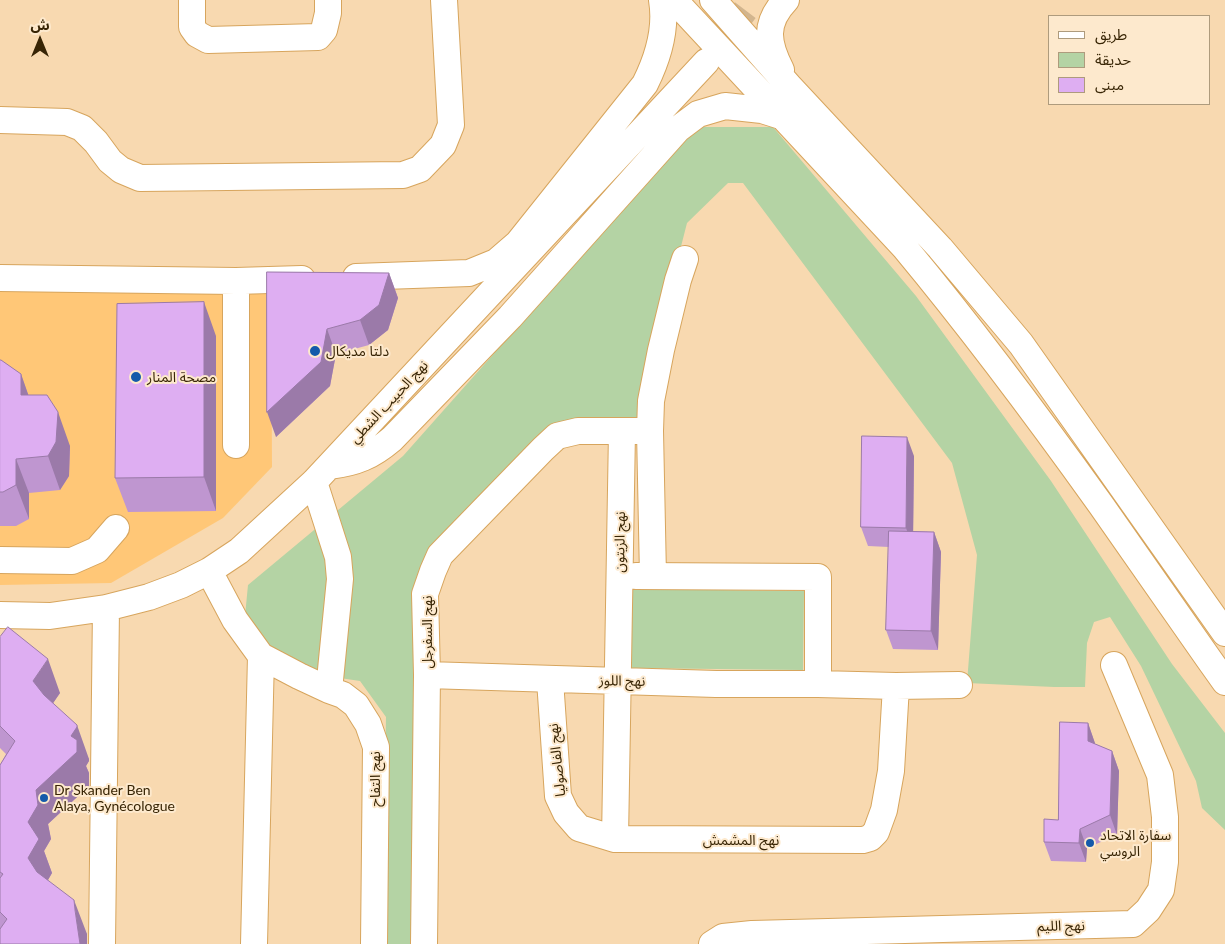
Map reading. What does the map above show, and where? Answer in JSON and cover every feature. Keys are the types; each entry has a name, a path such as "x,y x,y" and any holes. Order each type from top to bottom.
{"street":[{"path":"192,0 192,27 197,34 208,40 318,37 324,30 328,13 328,0"},
{"path":"0,120 68,122 82,128 96,142 110,161 121,170 140,178 403,175 420,169 444,145 451,125 444,0"},
{"path":"0,278 236,281 469,274 496,262 518,243 645,84 654,66 660,46 663,26 662,0"},
{"path":"674,0 904,248 935,285 1100,504 1225,682"},
{"path":"713,0 789,86 940,248 1021,344 1225,633"},
{"path":"786,0 774,17 770,28 770,41 772,53 789,86"},
{"name":"نهج الحبيب الشطي","path":"0,615 50,616 106,608 149,597 209,572 239,551 322,474 706,62"},
{"path":"329,690 340,579 338,557 322,474 370,456 392,439 510,317 678,129 698,114 725,106 762,110 781,116"},
{"path":"653,576 651,401 660,350 685,259"},
{"path":"236,281 236,445"},
{"path":"622,431 650,430"},
{"name":"نهج السفرجل","path":"424,944 427,676 425,594 433,572 440,555 558,436 578,431 622,431"},
{"name":"نهج الزيتون","path":"617,680 622,431"},
{"path":"0,560 72,561 97,550 116,528"},
{"name":"نهج التفاح","path":"209,572 235,620 261,656 299,676 343,695 356,705 368,724 376,747 374,944"},
{"path":"620,576 818,577 818,684"},
{"path":"102,944 106,608"},
{"path":"254,944 261,656"},
{"name":"نهج الليم","path":"712,944 723,937 752,934 1133,934 1161,890 1165,862 1165,817 1160,775 1114,665"},
{"name":"نهج اللوز","path":"427,676 716,684 960,685"},
{"name":"نهج الفاصوليا","path":"550,680 558,796 566,814 579,828 615,839"},
{"path":"615,839 617,680"},
{"name":"نهج المشمش","path":"615,839 863,840 870,838 876,832 884,810 890,771 896,686"}],"shaded area":[{"name":"مصحة المنار","path":"0,286 271,287 272,467 223,518 111,583 0,585"}],"green space":[{"path":"695,127 773,127 916,296 1051,481 1172,664 1225,733 1225,830 1202,808 1196,781 1141,666 1110,617 1094,622 1087,643 1085,687 967,683 977,555 952,463 743,183 728,183 687,223 636,423 557,425 420,567 417,944 382,944 386,717 360,681 313,674 265,648 245,616 248,585 403,456"},
{"path":"632,589 804,591 803,670 631,668"}],"building":[{"path":"267,272 389,273 379,305 360,320 327,329 321,362 267,412"},
{"path":"204,302 204,477 115,478 117,304"},
{"path":"0,360 21,374 21,395 47,395 58,412 56,442 48,456 16,459 16,485 3,492 0,492"},
{"path":"862,436 907,437 906,528 861,527"},
{"path":"889,531 934,532 931,631 886,630"},
{"name":"Dr Skander Ben Alaya, Gynécologue","path":"8,627 48,659 33,681 44,695 77,725 71,736 77,740 77,752 36,790 38,805 28,822 39,839 28,858 37,872 74,900 80,944 0,944 0,929 7,919 0,912 0,878 3,874 0,872 0,765 15,741 0,726 0,637"},
{"path":"1060,722 1088,723 1088,741 1112,751 1110,815 1080,829 1079,843 1044,842 1044,819 1058,820"}],"tunnel":[{"path":"706,62 753,0"}],"place":[{"name":"دلتا مديكال","path":"315,351"},
{"name":"مصحة المنار","path":"136,377"},
{"name":"Dr Skander Ben Alaya, Gynécologue","path":"44,798"},
{"name":"سفارة الاتحاد الروسي","path":"1090,843"}]}
